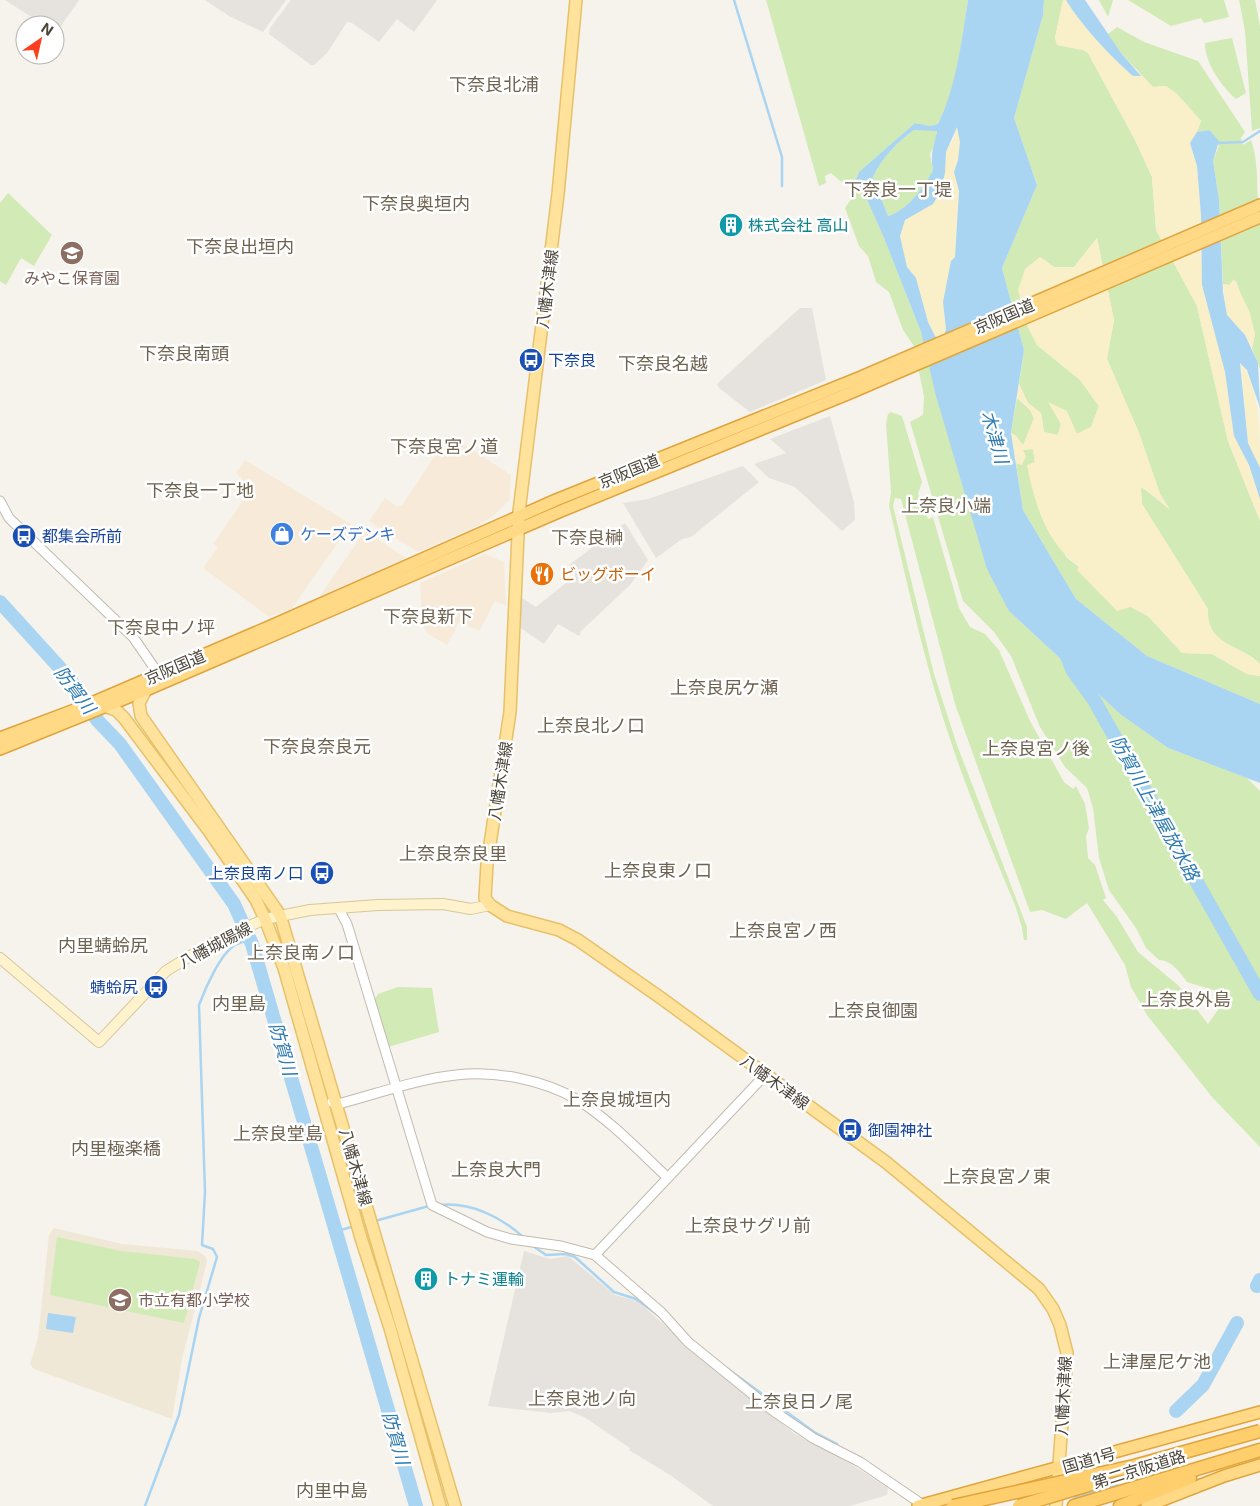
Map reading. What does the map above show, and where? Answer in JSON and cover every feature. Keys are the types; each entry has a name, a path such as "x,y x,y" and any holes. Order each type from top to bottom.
{"highway":[{"name":"京阪国道","path":"101,705 518,516 862,382 1260,205"},
{"name":"京阪国道","path":"0,738 146,690 161,678 518,530 862,382 1260,217"},
{"name":"京阪国道","path":"0,749 83,711"},
{"name":"国道1号","path":"921,1505 1059,1474 1260,1412"},
{"path":"953,1506 1134,1466 1260,1432"},
{"name":"第二京阪道路","path":"1019,1506 1260,1432"},
{"path":"1120,1506 1260,1450"},
{"name":"第二京阪道路","path":"1074,1506 1260,1450"},
{"path":"1147,1506 1224,1476 1260,1465"}],"main road":[{"name":"八幡木津線","path":"576,0 557,204 518,516 508,728 485,886 485,898 490,905 507,916 559,930 578,940 887,1163 1039,1289 1053,1309 1060,1325 1067,1353 1056,1506"},
{"name":"八幡木津線","path":"146,690 139,703 141,716 280,915 338,1104 438,1454 455,1506"},
{"name":"八幡木津線","path":"101,705 116,710 124,718 209,831 256,900 260,921 284,968 361,1238 390,1328 440,1506"},
{"name":"八幡城陽線","path":"0,958 99,1042 166,971 208,945 260,921 280,915 378,906 443,904 471,909 490,905"}],"street":[{"path":"0,501 9,518 133,637 161,678"},
{"path":"339,909 352,942 395,1089 432,1205 486,1232 511,1239 561,1246 595,1255 662,1313 688,1342 772,1410 813,1438 860,1462 921,1505"},
{"path":"318,1087 327,1100 338,1104 457,1074 507,1077 552,1088 577,1100 605,1120 667,1177"},
{"path":"595,1255 667,1177 766,1075"}],"shaded area":[{"path":"5,0 79,0 65,20 65,15 28,15"},
{"path":"205,0 286,0 263,32 229,16"},
{"path":"291,0 437,0 414,32 397,19 379,42 352,23 347,22 327,53 314,65 311,65 269,34 270,28"},
{"path":"800,308 812,308 826,380 750,412 719,388 717,384"},
{"path":"830,416 854,502 855,520 842,531 795,487 769,478 754,464 786,453 770,439"},
{"path":"449,435 511,475 509,500 493,516 475,527 418,552 369,521 385,498 398,507 403,504"},
{"name":"ケーズデンキ","path":"245,460 351,524 292,608 269,617 203,568 218,547 213,544 245,498 234,490 242,478 236,473"},
{"path":"743,466 759,482 691,537 682,539 656,558 623,503 648,499"},
{"path":"625,523 648,560 630,585 581,631 579,636 558,624 544,644 519,627 519,596 536,607 576,575 569,565"},
{"path":"365,531 406,558 320,596"},
{"path":"485,554 504,562 506,606 495,601 479,631 459,622 447,645 428,634 422,622 420,583"},
{"name":"市立有都小学校","path":"54,1228 122,1244 198,1251 206,1257 207,1262 182,1359 172,1419 34,1369 30,1364 38,1338 49,1235"},
{"path":"524,1251 550,1259 568,1256 615,1295 637,1301 668,1328 684,1346 795,1434 851,1464 888,1488 887,1495 850,1506 713,1506 670,1475 629,1450 630,1448 584,1417 569,1411 551,1413 488,1406"}],"green space":[{"path":"766,0 968,0 954,79 950,95 938,124 930,126 915,123 859,172 855,182 844,184 831,173 825,176 826,183 819,186"},
{"path":"1044,0 1063,0 1055,38 1057,45 1083,50 1088,53 1135,140 1152,177 1156,230 1197,306 1228,441 1260,521 1260,664 1218,638 1212,631 1208,609 1142,504 1140,486 1169,508 1160,494 1139,433 1107,359 1114,320 1097,238 1074,267 1054,267 1040,257 1037,345 1080,380 1099,406 1091,427 1077,434 1049,403 1061,424 1058,435 1044,432 1041,413 1028,403 1019,384 1024,350 1002,268 1037,185 1014,118 1043,15"},
{"path":"1099,0 1113,0 1108,17"},
{"path":"1128,0 1224,0 1229,17 1204,23 1201,18 1171,26"},
{"path":"1239,0 1255,0 1260,26 1260,128 1252,131 1245,31"},
{"path":"1117,27 1144,42 1198,61 1245,132 1241,138 1243,145 1251,140 1256,159 1260,214 1260,369 1252,348 1255,334 1236,281 1229,285 1223,284 1219,200 1213,161 1219,146 1209,130 1197,132 1201,121 1177,94 1166,86 1153,87 1121,53 1108,34"},
{"path":"1232,38 1246,93 1236,99 1215,74 1208,58 1205,43"},
{"path":"914,130 937,130 935,144 930,154 933,170 920,191 908,204 888,216 873,177 890,151"},
{"path":"858,189 864,193 884,238 921,332 1009,611 1120,714 1168,748 1247,778 1260,791 1260,1147 1212,1097 1147,1015 1131,987 1125,965 1087,903 1066,919 1042,910 1030,912 955,704 901,499 895,498 893,506 934,674 957,745 1027,927 1027,940 1024,940 1015,905 974,805 942,716 917,626 889,506 891,492 886,424 888,414 891,412 902,416 922,482 918,494 928,519 933,517 959,608 970,627 985,634 999,650 1030,721 1064,782 1073,789 1076,786 1085,804 1089,828 1086,836 1088,858 1095,865 1106,898 1103,900 1117,917 1138,952 1179,986 1208,1024 1227,997 1223,993 1187,982 1168,962 1159,960 1146,948 1136,928 1109,890 1099,858 1093,808 1087,788 1065,767 1040,727 1011,656 994,632 963,601 910,422 923,415 924,397 914,346 903,330 889,292 876,282 868,256 859,246 845,208"},
{"path":"8,193 52,235 34,266 21,258 6,285 0,281 0,203"},
{"path":"1017,398 1030,410 1034,418 1023,446 1016,436 1011,433"},
{"path":"1033,449 1035,462 1028,465 1066,557 1131,607 1148,616 1182,653 1212,654 1247,674 1260,676 1260,704 1147,656 1076,599 1023,510 1016,463 1022,465 1022,450"},
{"path":"398,987 432,988 439,1032 388,1047 375,999 378,994"},
{"path":"57,1237 121,1251 195,1259 200,1262 184,1323 50,1295"}],"sand":[{"path":"1063,0 1066,0 1105,50 1133,76 1141,76 1153,87 1166,86 1177,94 1201,121 1190,143 1197,166 1201,215 1201,258 1225,372 1234,436 1249,465 1260,499 1260,521 1228,441 1197,306 1156,230 1152,177 1135,140 1088,53 1083,50 1057,45 1055,38"},
{"path":"957,125 960,142 958,160 954,172 959,191 955,257 943,302 946,329 942,343 935,336 928,322 916,278 907,267 900,236 905,220 933,204 945,173 946,152 955,136"},
{"path":"1097,238 1114,320 1107,359 1139,433 1160,494 1170,510 1141,486 1142,504 1208,609 1212,630 1226,643 1260,664 1260,676 1247,674 1212,654 1182,653 1148,616 1131,607 1117,611 1077,570 1079,566 1058,546 1043,521 1033,493 1027,465 1035,462 1033,449 1023,450 1026,456 1022,465 1016,463 1011,433 1023,445 1034,418 1030,410 1017,397 1019,384 1028,403 1041,413 1044,432 1058,435 1061,424 1048,402 1067,411 1077,434 1091,427 1099,406 1080,380 1037,345 1028,328 1018,290 1025,269 1040,257 1054,267 1074,267"},
{"path":"1234,279 1250,313 1255,334 1252,348 1245,335 1227,315 1223,284 1229,285"},
{"path":"1241,362 1252,386 1258,413 1260,468 1248,443"}],"water":[{"name":"木津川","path":"968,0 1044,0 1043,15 1014,118 1037,185 1002,268 1024,350 1011,433 1023,510 1076,599 1147,656 1260,704 1260,783 1168,748 1120,714 1009,611 987,569 936,396 921,332 884,238 864,193 858,189 855,182 859,172 915,123 930,126 938,124 954,79","holes":["957,127 960,142 958,160 954,172 959,191 955,257 951,261 943,302 946,329 942,343 935,336 928,322 916,278 907,267 900,236 905,220 933,204 940,192 945,173 946,152","914,130 937,131 932,154 933,170 920,191 908,204 888,216 873,177 890,151"]},
{"path":"1066,0 1085,0 1121,53 1141,76 1133,76 1115,59 1088,30"},
{"path":"1209,130 1219,141 1213,161 1219,200 1223,292 1227,315 1245,335 1258,363 1260,408 1247,370 1240,363 1248,443 1260,468 1260,499 1249,465 1234,436 1225,372 1202,285 1201,215 1197,166 1190,143 1197,132"},
{"path":"48,1313 76,1317 73,1333 46,1329"}],"waterway":[{"path":"734,0 782,157 782,186"},
{"path":"1218,143 1243,142 1260,131"},
{"name":"防賀川","path":"0,602 70,679 98,721 120,744 234,904 252,944 416,1506"},
{"name":"防賀川上津屋放水路","path":"1066,654 1073,671 1094,700 1260,994"},
{"path":"145,1506 179,1415 199,1318 217,1257 213,1249 202,1245 205,1192 199,1005 214,972 224,956 235,945 249,939"},
{"path":"440,1205 463,1206 485,1212 505,1223 523,1237"},
{"path":"375,1221 429,1206"},
{"path":"337,1231 355,1226"},
{"path":"530,1244 546,1255 566,1254 575,1257 614,1292 636,1299 662,1318"},
{"name":"防賀川上津屋放水路","path":"1257,1286 1260,1280"},
{"name":"防賀川上津屋放水路","path":"1176,1411 1203,1385 1237,1323"},
{"path":"728,1369 814,1432 837,1444"},
{"name":"防賀川上津屋放水路","path":"1078,1503 1112,1483"}],"place":[{"name":"株式会社 高山","path":"731,225"},
{"name":"みやこ保育園","path":"72,253"},
{"name":"下奈良","path":"531,360"},
{"name":"ケーズデンキ","path":"282,534"},
{"name":"都集会所前","path":"24,536"},
{"name":"ビッグボーイ","path":"542,574"},
{"name":"上奈良南ノ口","path":"322,873"},
{"name":"蜻蛉尻","path":"156,987"},
{"name":"御園神社","path":"850,1130"},
{"name":"トナミ運輸","path":"426,1279"},
{"name":"市立有都小学校","path":"120,1300"}],"district":[{"name":"下奈良北浦","path":"494,84"},
{"name":"下奈良一丁堤","path":"898,189"},
{"name":"下奈良奥垣内","path":"416,203"},
{"name":"下奈良出垣内","path":"240,246"},
{"name":"下奈良南頭","path":"184,353"},
{"name":"下奈良名越","path":"663,363"},
{"name":"下奈良宮ノ道","path":"444,446"},
{"name":"下奈良一丁地","path":"200,490"},
{"name":"上奈良小端","path":"946,505"},
{"name":"下奈良榊","path":"587,537"},
{"name":"下奈良新下","path":"428,616"},
{"name":"下奈良中ノ坪","path":"161,627"},
{"name":"上奈良尻ケ瀬","path":"724,687"},
{"name":"上奈良北ノ口","path":"591,725"},
{"name":"下奈良奈良元","path":"317,746"},
{"name":"上奈良宮ノ後","path":"1036,748"},
{"name":"上奈良奈良里","path":"453,853"},
{"name":"上奈良東ノ口","path":"658,870"},
{"name":"上奈良宮ノ西","path":"783,930"},
{"name":"内里蜻蛉尻","path":"103,945"},
{"name":"上奈良南ノ口","path":"301,952"},
{"name":"上奈良外島","path":"1186,999"},
{"name":"内里島","path":"239,1003"},
{"name":"上奈良御園","path":"873,1010"},
{"name":"上奈良城垣内","path":"617,1099"},
{"name":"上奈良堂島","path":"278,1133"},
{"name":"内里極楽橋","path":"116,1148"},
{"name":"上奈良大門","path":"496,1169"},
{"name":"上奈良宮ノ東","path":"997,1176"},
{"name":"上奈良サグリ前","path":"748,1225"},
{"name":"上津屋尼ケ池","path":"1157,1361"},
{"name":"上奈良池ノ向","path":"582,1398"},
{"name":"上奈良日ノ尾","path":"799,1401"},
{"name":"内里中島","path":"332,1490"}]}
